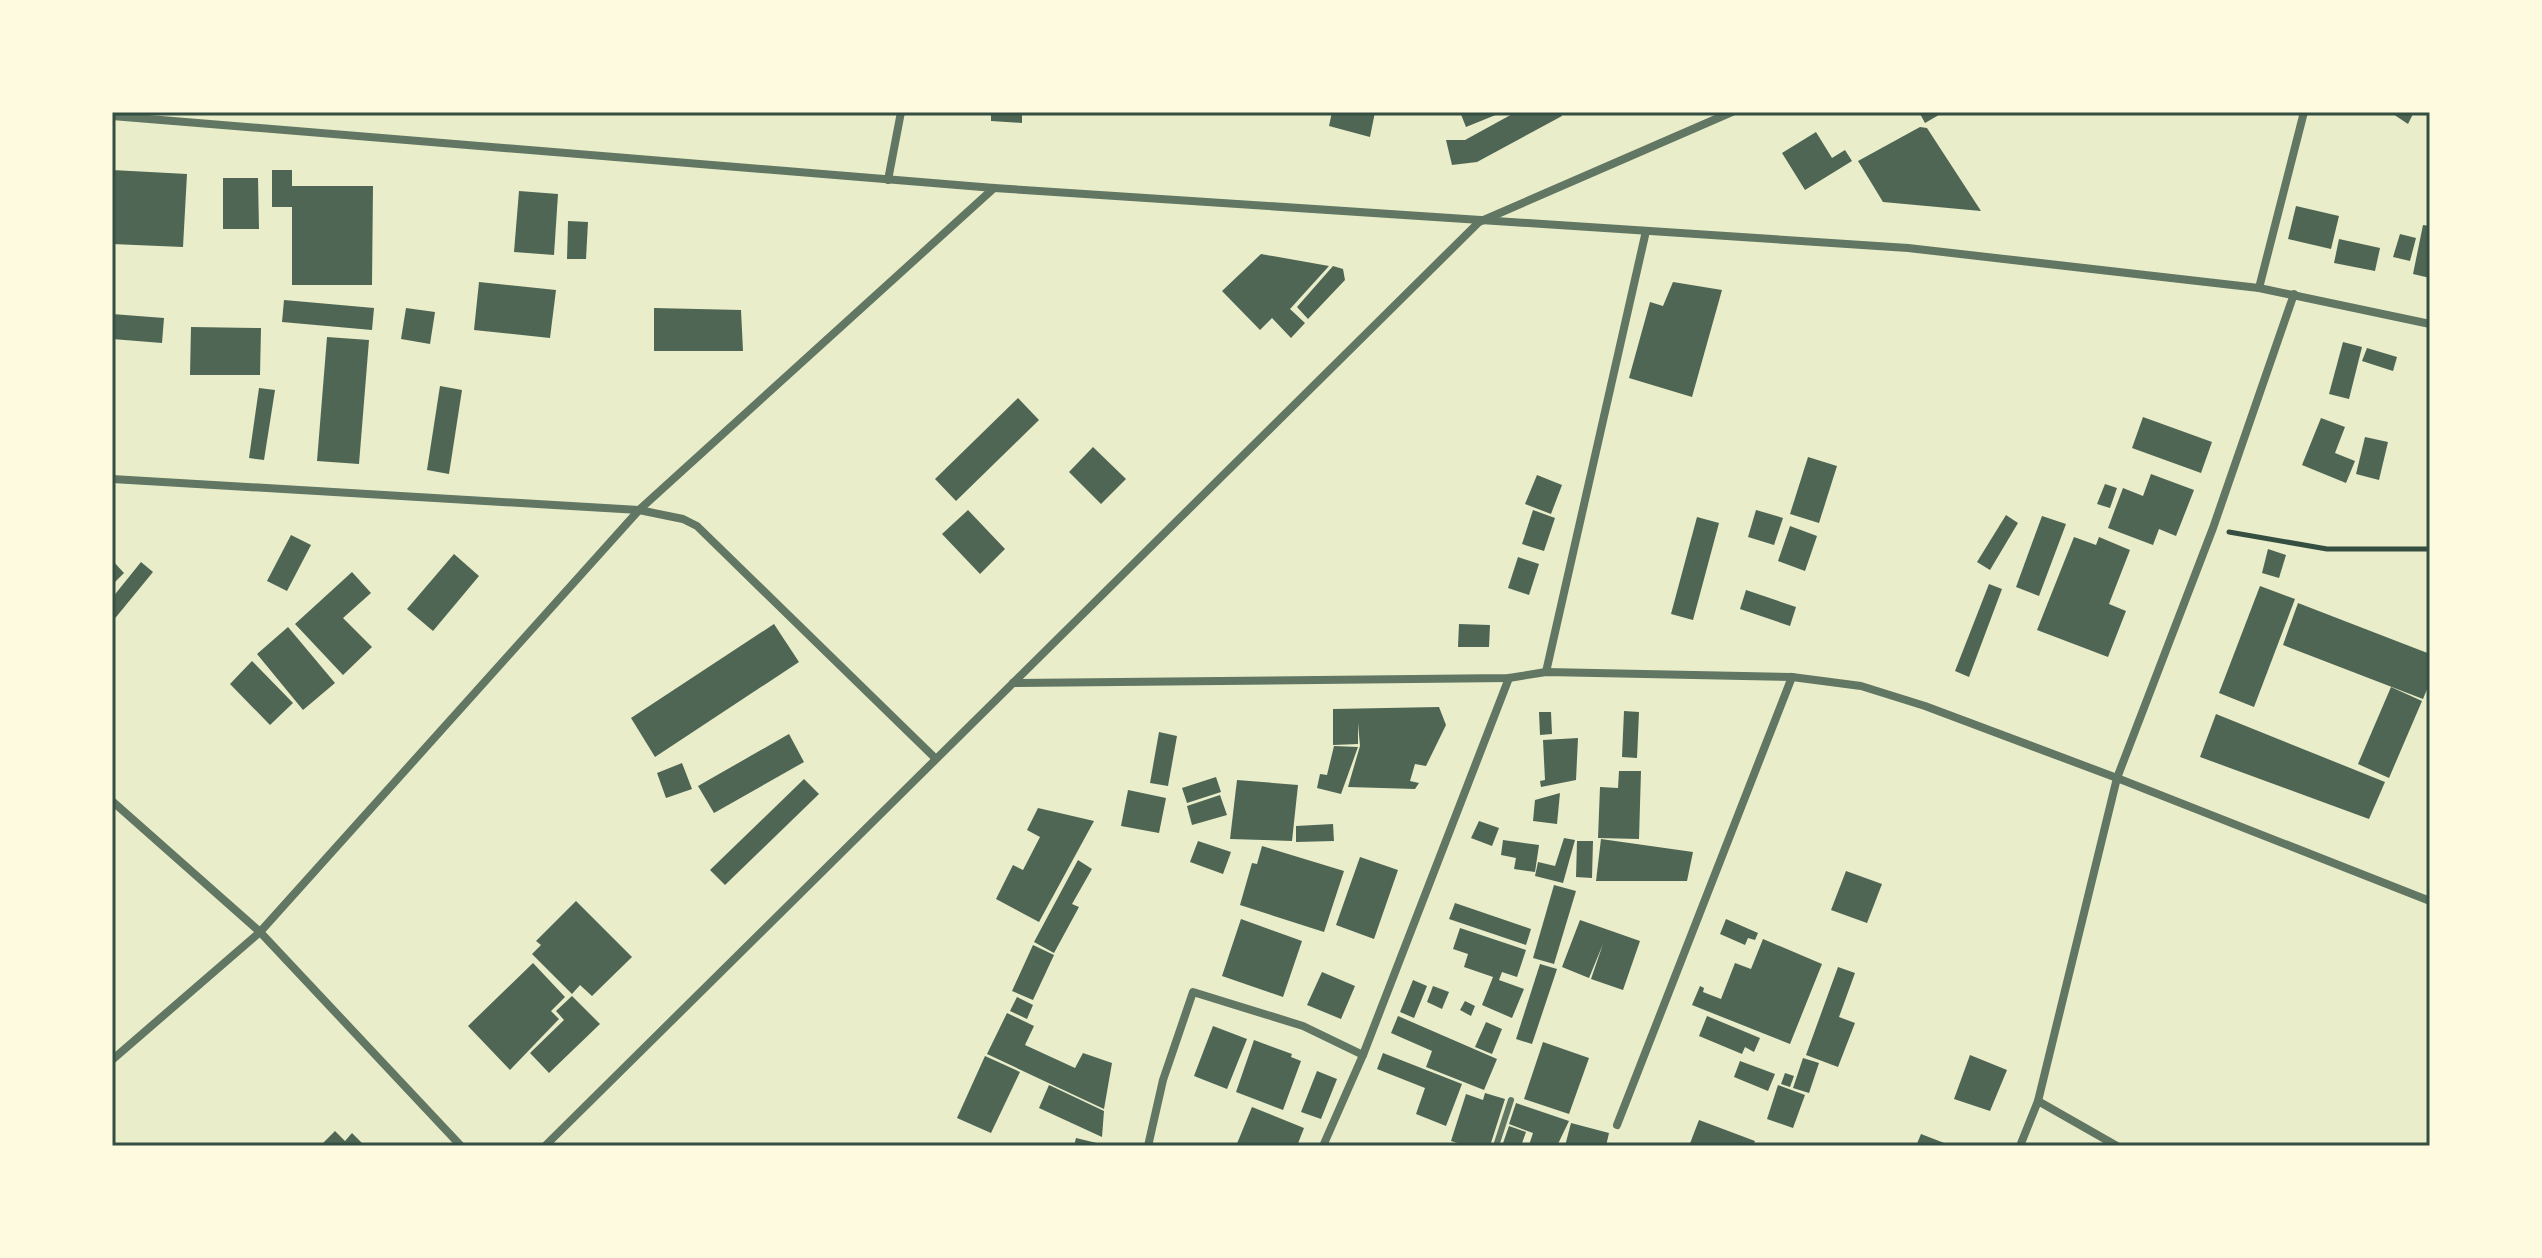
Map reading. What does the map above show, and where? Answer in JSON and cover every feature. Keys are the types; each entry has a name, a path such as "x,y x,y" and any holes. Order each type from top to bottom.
{"street":[{"path":"888,180 901,112"},
{"path":"545,1146 1479,222 1732,112"},
{"path":"2259,288 2304,112"},
{"path":"112,116 136,115 994,188 1908,248 2259,288 2430,324"},
{"path":"112,1060 260,932 639,510 994,188"},
{"path":"1546,672 1646,231"},
{"path":"2020,1146 2038,1101 2117,778 2213,528 2294,294"},
{"path":"112,479 639,510 697,526 935,758"},
{"path":"1012,683 1509,678 1546,672 1792,677 1861,686 1925,706 2117,778 2430,901"},
{"path":"1617,1125 1792,677"},
{"path":"1323,1146 1363,1055 1509,678"},
{"path":"112,801 260,932 461,1146"},
{"path":"1148,1146 1163,1080 1193,992 1303,1026 1363,1055"},
{"path":"2038,1101 2117,1146"}],"lane":[{"path":"1496,1146 1511,1100"}],"path":[{"path":"2213,528 2327,549 2430,549"}],"building":[{"path":"991,112 1022,112 1022,123 991,121"},
{"path":"1332,112 1375,112 1370,137 1329,126"},
{"path":"1460,112 1503,112 1466,127"},
{"path":"1516,112 1560,112 1562,116 1477,162 1452,165 1446,140 1465,140"},
{"path":"1919,112 1944,112 1925,123"},
{"path":"2390,112 2414,112 2408,124"},
{"path":"1920,127 1927,128 1981,211 1883,202 1858,161"},
{"path":"1816,132 1832,158 1845,150 1852,161 1805,190 1782,153"},
{"path":"112,170 187,174 183,247 112,244"},
{"path":"272,170 292,170 292,186 373,186 372,285 292,285 292,207 272,207"},
{"path":"223,178 258,178 259,229 223,229"},
{"path":"519,191 558,194 554,255 514,252"},
{"path":"2296,206 2339,216 2331,249 2288,239"},
{"path":"568,221 588,222 586,259 567,259"},
{"path":"2423,225 2430,226 2430,278 2413,274"},
{"path":"2400,234 2416,238 2410,261 2393,257"},
{"path":"2339,239 2380,248 2375,271 2334,263"},
{"path":"1261,254 1329,266 1290,309 1305,323 1291,338 1272,318 1260,330 1222,291"},
{"path":"1333,266 1343,269 1345,280 1308,319 1297,307"},
{"path":"479,282 556,290 550,338 474,330"},
{"path":"1673,282 1722,290 1692,397 1629,378 1650,302 1663,306"},
{"path":"284,300 374,308 372,330 282,322"},
{"path":"406,308 435,312 430,344 401,339"},
{"path":"654,308 741,310 743,351 654,351"},
{"path":"112,314 164,318 162,343 112,339"},
{"path":"191,327 261,328 260,375 190,375"},
{"path":"327,337 369,340 359,464 317,461"},
{"path":"2343,342 2362,347 2349,399 2329,394"},
{"path":"2367,348 2397,357 2393,371 2362,361"},
{"path":"440,386 462,390 449,474 427,470"},
{"path":"259,388 275,390 264,460 249,458"},
{"path":"1018,398 1039,420 956,501 935,479"},
{"path":"2143,417 2212,442 2201,473 2132,448"},
{"path":"2321,418 2345,427 2335,453 2355,461 2346,483 2302,465"},
{"path":"2365,437 2388,442 2379,480 2356,474"},
{"path":"1093,447 1126,479 1101,504 1069,472"},
{"path":"1808,457 1837,466 1819,523 1790,514"},
{"path":"2151,474 2194,490 2176,536 2159,529 2153,545 2108,528 2123,488 2143,496"},
{"path":"1537,475 1562,485 1551,514 1525,504"},
{"path":"2105,484 2117,488 2110,508 2097,504"},
{"path":"968,510 1005,549 980,574 942,534"},
{"path":"1533,510 1555,518 1544,551 1522,544"},
{"path":"1756,510 1783,518 1774,545 1748,537"},
{"path":"2006,515 2018,523 1990,570 1977,562"},
{"path":"2042,516 2066,524 2039,596 2016,587"},
{"path":"1697,517 1719,523 1693,620 1671,614"},
{"path":"1790,526 1817,536 1805,571 1778,561"},
{"path":"291,535 311,545 287,591 267,581"},
{"path":"2074,537 2096,545 2099,537 2130,550 2109,604 2126,611 2108,657 2037,630"},
{"path":"2268,549 2286,555 2279,578 2262,573"},
{"path":"454,554 479,576 433,631 407,609"},
{"path":"1518,557 1539,564 1529,595 1508,588"},
{"path":"112,560 124,573 112,585"},
{"path":"141,562 153,572 112,622 112,598"},
{"path":"352,572 371,593 343,618 372,647 343,675 295,624"},
{"path":"1989,584 2002,589 1969,677 1955,671"},
{"path":"2260,586 2295,599 2254,707 2219,693"},
{"path":"1746,590 1796,607 1790,626 1740,609"},
{"path":"2298,603 2430,654 2430,682 2423,699 2283,645"},
{"path":"774,624 799,662 655,757 631,718"},
{"path":"1459,624 1490,625 1489,647 1458,647"},
{"path":"288,627 335,683 303,710 257,654"},
{"path":"252,661 293,703 270,725 230,684"},
{"path":"2391,687 2422,701 2389,778 2358,764"},
{"path":"1439,707 1446,725 1426,766 1415,764 1410,781 1419,783 1415,789 1348,787 1360,746 1358,723 1358,744 1333,745 1333,709"},
{"path":"1624,711 1639,712 1637,758 1622,757"},
{"path":"1539,712 1551,712 1552,734 1540,735"},
{"path":"2216,714 2385,782 2369,819 2200,757"},
{"path":"1159,732 1177,736 1168,786 1150,783"},
{"path":"789,734 804,762 714,813 698,786"},
{"path":"1578,738 1576,780 1541,787 1540,781 1545,780 1543,740"},
{"path":"1334,746 1358,747 1341,794 1317,788 1320,774 1327,775"},
{"path":"682,763 692,789 666,798 657,773"},
{"path":"1619,771 1641,771 1639,839 1598,838 1600,787 1618,788"},
{"path":"1216,777 1221,792 1187,803 1182,788"},
{"path":"804,779 819,794 725,885 710,870"},
{"path":"1237,780 1298,785 1292,841 1230,839"},
{"path":"1128,790 1166,798 1159,833 1121,826"},
{"path":"1560,793 1557,824 1533,821 1535,800"},
{"path":"1220,795 1227,815 1192,825 1187,806"},
{"path":"1038,808 1094,821 1039,922 996,899 1013,865 1023,870 1040,837 1027,830"},
{"path":"1479,821 1499,828 1492,846 1471,838"},
{"path":"1333,824 1334,841 1296,842 1296,826"},
{"path":"1564,838 1575,840 1563,883 1535,876 1538,862 1555,866"},
{"path":"1601,839 1693,852 1687,881 1596,881"},
{"path":"1503,840 1539,845 1535,872 1514,869 1516,858 1501,855"},
{"path":"1198,841 1231,852 1223,874 1190,862"},
{"path":"1577,841 1593,841 1592,878 1576,877"},
{"path":"1262,846 1344,871 1324,932 1240,905 1252,863 1257,864"},
{"path":"1360,857 1398,870 1374,939 1336,925"},
{"path":"1078,860 1092,869 1072,904 1079,907 1054,953 1034,942"},
{"path":"1846,871 1882,884 1867,923 1831,910"},
{"path":"1554,885 1576,891 1554,964 1533,958"},
{"path":"576,901 632,957 592,996 580,985 572,994 532,954 541,945 536,941"},
{"path":"1455,903 1531,929 1526,945 1449,919"},
{"path":"1241,919 1302,941 1283,997 1222,976"},
{"path":"1726,919 1758,933 1755,940 1748,938 1745,945 1720,934"},
{"path":"1580,920 1640,941 1623,990 1591,979 1603,944 1589,978 1562,967"},
{"path":"1460,928 1526,950 1517,977 1502,972 1499,980 1524,989 1512,1018 1482,1005 1493,977 1464,967 1468,954 1453,949"},
{"path":"1763,939 1822,964 1790,1044 1692,1005 1700,986 1704,988 1703,992 1721,999 1735,963 1751,969"},
{"path":"1033,945 1054,955 1033,1000 1012,991"},
{"path":"533,963 565,997 551,1011 559,1019 510,1070 468,1026"},
{"path":"1540,964 1557,969 1532,1044 1516,1039"},
{"path":"1838,967 1855,973 1839,1017 1855,1023 1838,1067 1806,1055"},
{"path":"1322,972 1355,986 1341,1019 1307,1005"},
{"path":"1413,980 1427,986 1414,1018 1400,1012"},
{"path":"1433,986 1449,992 1442,1009 1427,1002"},
{"path":"572,996 600,1024 549,1073 530,1053 564,1020 556,1011"},
{"path":"1017,997 1033,1005 1027,1019 1010,1011"},
{"path":"1465,1001 1475,1006 1471,1016 1460,1010"},
{"path":"1007,1013 1034,1026 1025,1045 1075,1068 1083,1053 1112,1063 1104,1109 987,1054"},
{"path":"1398,1016 1497,1059 1484,1090 1426,1067 1432,1051 1391,1033"},
{"path":"1707,1016 1760,1038 1754,1052 1745,1047 1742,1054 1699,1036"},
{"path":"1486,1022 1502,1029 1492,1054 1475,1047"},
{"path":"1213,1026 1247,1039 1227,1089 1194,1076"},
{"path":"1254,1040 1292,1054 1291,1057 1301,1061 1283,1110 1236,1092"},
{"path":"1543,1042 1589,1058 1569,1114 1524,1099"},
{"path":"1383,1053 1462,1084 1446,1126 1416,1114 1425,1088 1377,1069"},
{"path":"1970,1055 2007,1070 1990,1111 1954,1099"},
{"path":"985,1056 1020,1072 991,1133 957,1118"},
{"path":"1803,1058 1819,1063 1809,1093 1793,1088"},
{"path":"1740,1061 1775,1074 1768,1091 1734,1077"},
{"path":"1317,1071 1337,1079 1321,1119 1301,1112"},
{"path":"1785,1073 1794,1076 1790,1087 1781,1084"},
{"path":"1049,1085 1104,1111 1102,1137 1039,1108"},
{"path":"1778,1085 1805,1095 1793,1128 1767,1119"},
{"path":"1485,1093 1505,1099 1490,1146 1471,1143 1467,1146 1451,1141 1466,1094 1483,1100"},
{"path":"1516,1103 1569,1121 1557,1146 1529,1145 1533,1133 1509,1124"},
{"path":"1252,1107 1304,1128 1297,1146 1236,1146"},
{"path":"1699,1120 1755,1141 1753,1146 1689,1146"},
{"path":"1571,1123 1609,1133 1606,1146 1565,1146"},
{"path":"1509,1126 1526,1132 1521,1146 1502,1146"},
{"path":"335,1131 345,1141 352,1133 365,1146 320,1146"},
{"path":"1921,1134 1952,1146 1916,1146"},
{"path":"1076,1138 1105,1145 1105,1146 1074,1146"}]}
